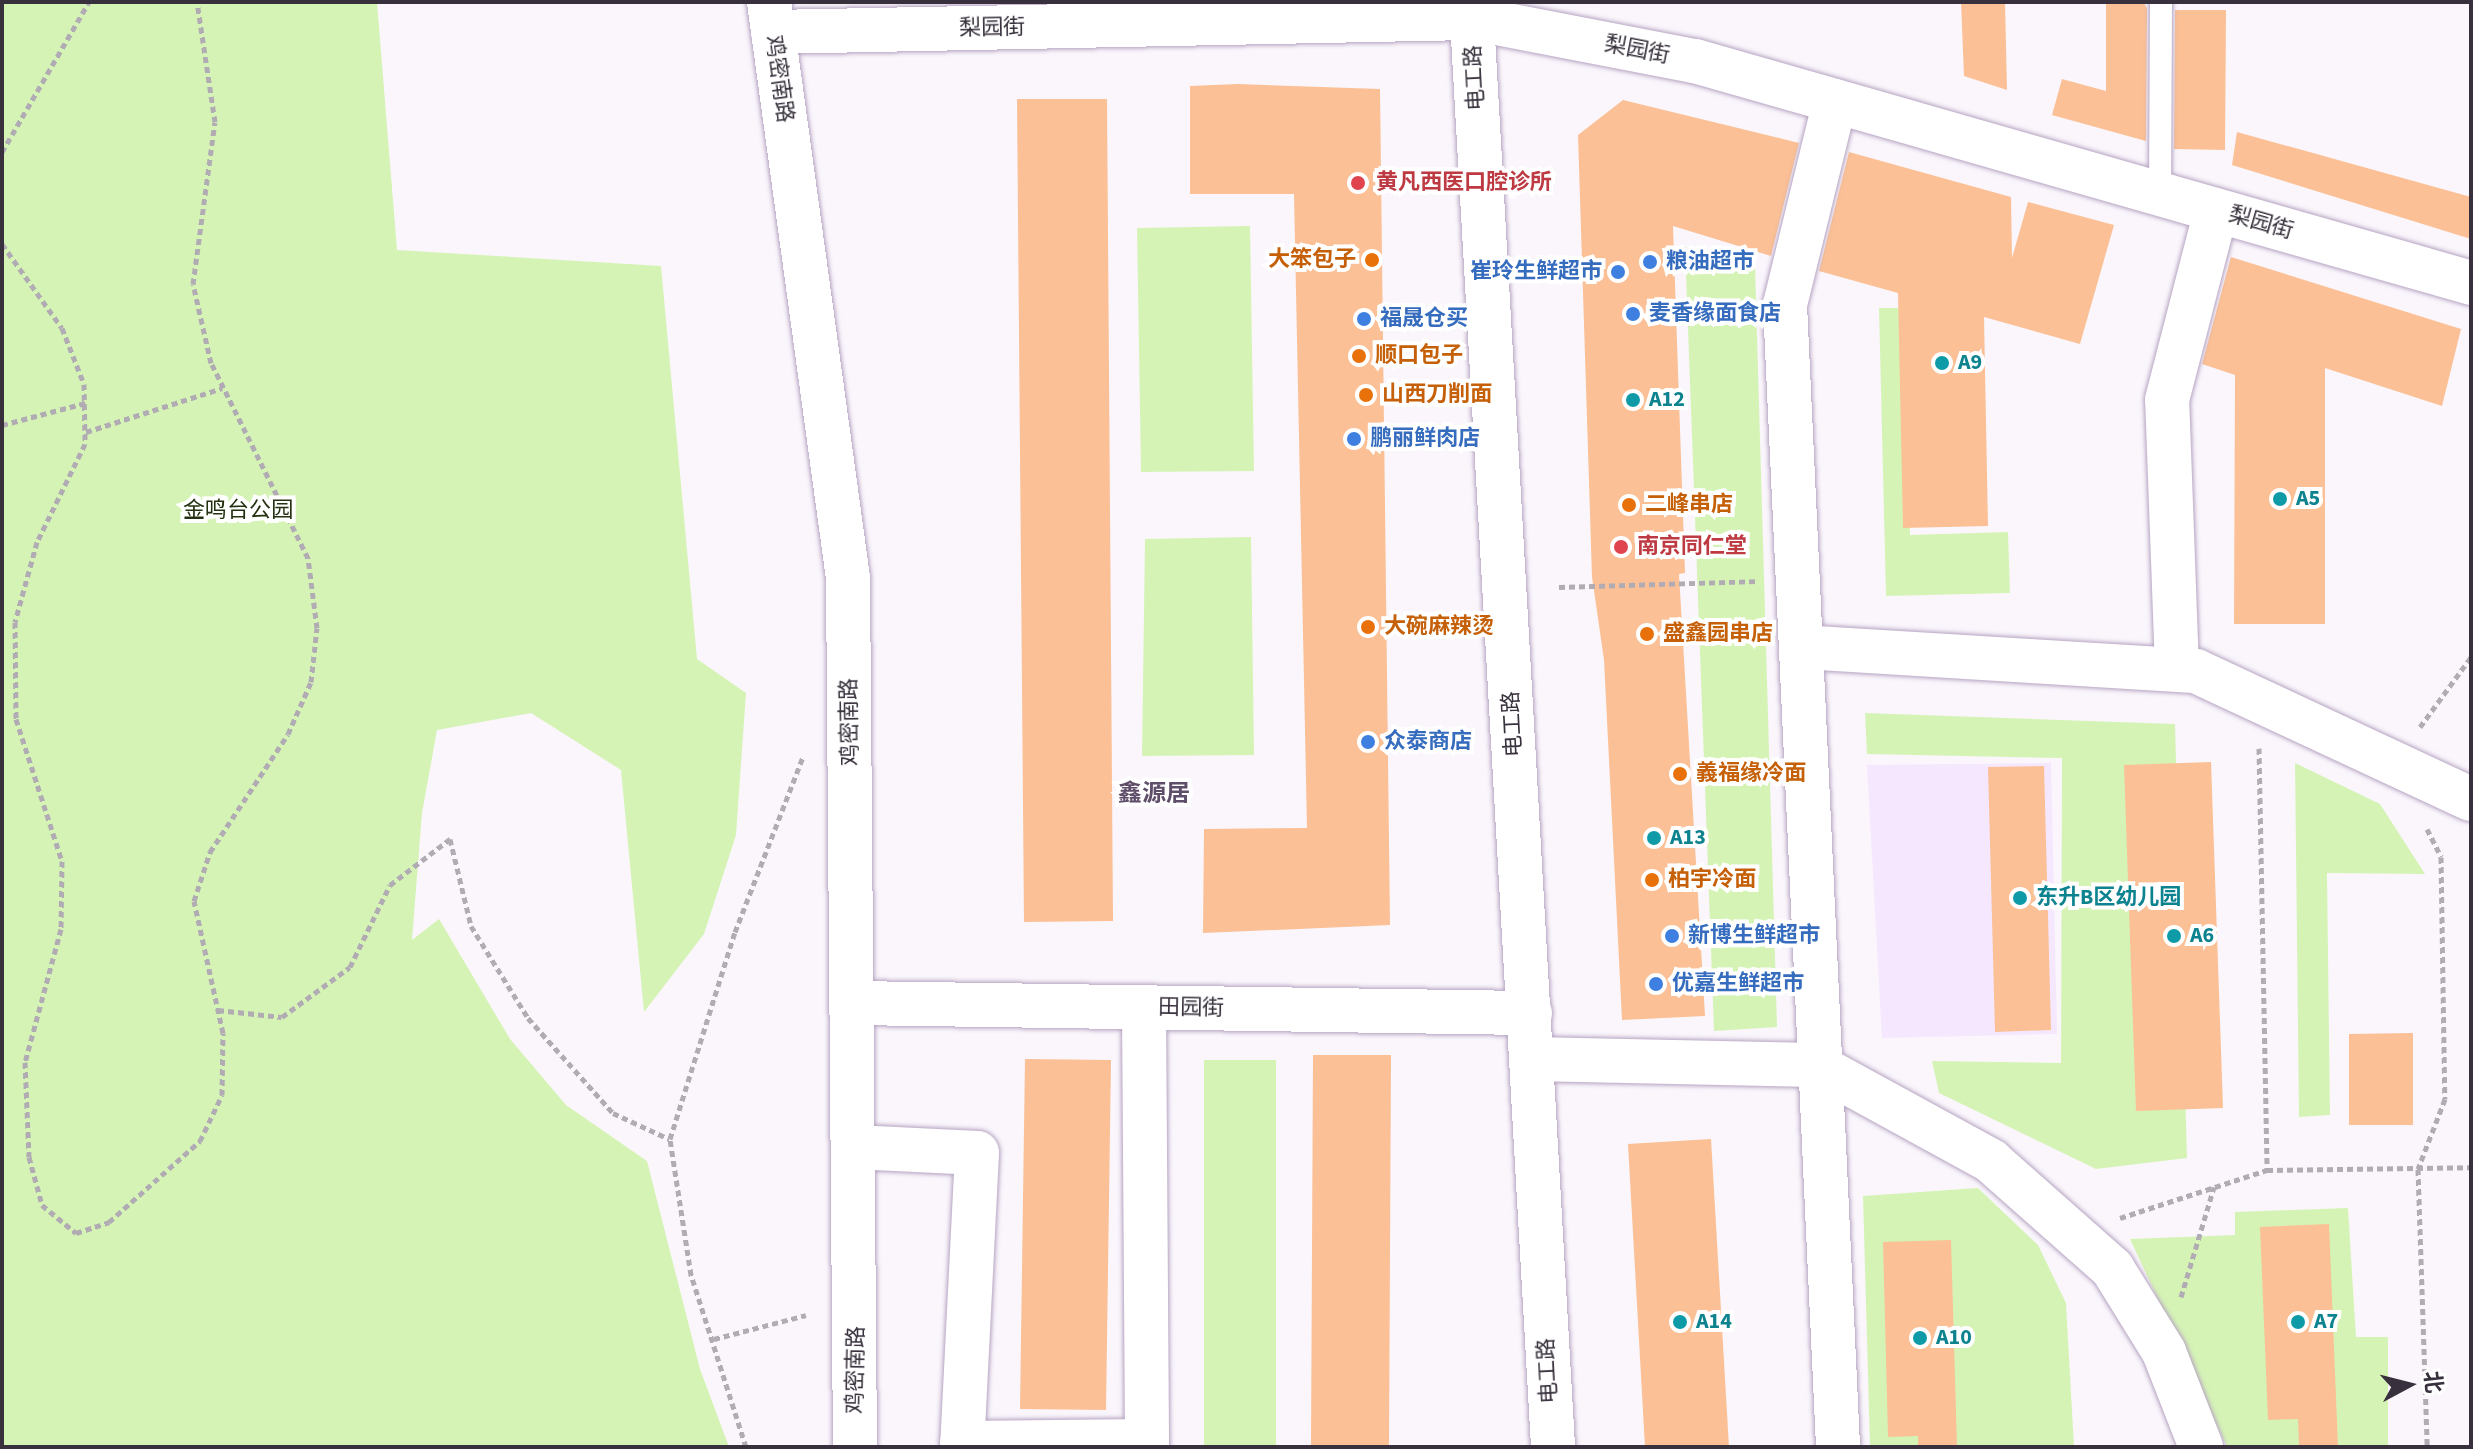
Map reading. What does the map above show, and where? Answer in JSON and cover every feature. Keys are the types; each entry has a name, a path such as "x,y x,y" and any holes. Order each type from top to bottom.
{"street":[{"name":"梨园街","path":"771,17 1471,10 1695,61 2471,283"},
{"name":"电工路","path":"1471,10 1553,1447"},
{"name":"鸡密南路","path":"771,17 848,578 855,1147 855,1447"},
{"path":"1835,101 1785,305 1816,1065 1838,1447"},
{"path":"2177,669 2167,400 2216,210"},
{"path":"1801,647 2196,671 2471,799"},
{"name":"田园街","path":"853,1003 1530,1013"},
{"path":"855,1147 977,1153 962,1445 1147,1444 1144,1007"},
{"path":"1531,1059 1816,1065 1991,1161 2112,1268 2164,1352 2201,1447"}],"lane":[{"path":"2160,194 2161,2"}],"path":[{"path":"2,152 89,2"},
{"path":"2,244 62,328 84,384 85,432 37,542 15,622 16,719 62,861 61,929 25,1062 29,1157 42,1205 76,1233 109,1222 200,1141 222,1095 218,1010 194,901 210,852 288,734 311,682 317,628 308,558 222,388 193,284 215,122 197,2"},
{"path":"85,432 222,388"},
{"path":"2,425 85,403"},
{"path":"1559,587 1798,580"},
{"path":"2427,1447 2418,1169 2445,1099 2441,857 2394,763 2471,657"},
{"path":"2258,699 2267,1170"},
{"path":"746,1447 714,1339 691,1275 670,1139 735,932 808,744"},
{"path":"218,1010 282,1017 350,967 390,885 450,839 471,926 528,1018 613,1113 670,1139"},
{"path":"1719,942 1811,938"},
{"path":"2073,1233 2267,1170 2471,1167"},
{"path":"2164,1352 2214,1187"},
{"path":"714,1339 806,1315"}],"shaded area":[{"path":"2051,763 2057,1034 1882,1038 1867,765"}],"green space":[{"name":"金鸣台公园","path":"2,2 377,2 397,250 661,266 697,659 746,693 736,835 704,934 644,1012 621,770 531,713 437,730 422,813 412,940 439,919 510,1039 566,1105 647,1161 700,1369 729,1447 2,1447"},
{"path":"1250,226 1254,471 1141,472 1137,228"},
{"path":"1685,247 1755,265 1777,1027 1714,1031"},
{"path":"1879,308 1904,308 1910,535 2008,532 2010,593 1886,596"},
{"path":"1251,537 1254,755 1142,756 1145,539"},
{"path":"1865,713 2175,724 2187,1158 2096,1169 1939,1093 1932,1061 2061,1063 2062,758 1867,754"},
{"path":"2295,763 2380,804 2425,874 2327,873 2330,1115 2299,1117"},
{"path":"1204,1060 1276,1060 1276,1447 1204,1447"},
{"path":"1978,1188 2038,1245 2066,1303 2074,1447 1870,1447 1863,1196"},
{"path":"2348,1208 2356,1337 2388,1337 2388,1447 2227,1447 2130,1239 2235,1235 2235,1212"}],"building":[{"path":"1961,2 2005,2 2007,90 1964,76"},
{"path":"2106,2 2144,2 2147,9 2146,141 2052,115 2062,79 2106,91"},
{"path":"2175,10 2226,10 2225,150 2174,149"},
{"path":"1238,84 1380,89 1390,925 1203,933 1204,829 1307,828 1294,194 1190,194 1190,86"},
{"path":"1017,99 1107,99 1113,921 1024,922"},
{"path":"1623,100 1799,143 1771,256 1673,226 1685,573 1679,574 1705,1016 1622,1020 1604,660 1592,577 1578,135"},
{"path":"2237,132 2471,197 2471,239 2232,165"},
{"path":"1849,152 2011,197 2012,258 2028,202 2114,225 2080,344 1984,317 1988,526 1903,528 1898,293 1819,271"},
{"name":"A5","path":"2231,257 2461,329 2442,406 2325,368 2325,624 2234,624 2235,375 2202,364"},
{"name":"A6","path":"2211,762 2223,1108 2136,1111 2124,765"},
{"name":"东升B区幼儿园","path":"2044,766 2051,1030 1995,1032 1988,767"},
{"path":"2413,1033 2413,1125 2349,1125 2349,1034"},
{"path":"1313,1055 1391,1055 1389,1447 1311,1447"},
{"path":"1025,1059 1111,1060 1106,1410 1020,1409"},
{"name":"A14","path":"1711,1139 1729,1447 1645,1447 1628,1144"},
{"name":"A7","path":"2329,1224 2338,1447 2299,1447 2298,1419 2268,1420 2260,1227"},
{"name":"A10","path":"1951,1240 1957,1447 1918,1447 1918,1436 1888,1437 1883,1242"}],"place":[{"name":"黄凡西医口腔诊所","path":"1358,183"},
{"name":"大笨包子","path":"1372,260"},
{"name":"粮油超市","path":"1650,262"},
{"name":"崔玲生鲜超市","path":"1618,272"},
{"name":"麦香缘面食店","path":"1633,314"},
{"name":"福晟仓买","path":"1364,319"},
{"name":"顺口包子","path":"1359,356"},
{"name":"A9","path":"1942,363"},
{"name":"山西刀削面","path":"1366,395"},
{"name":"A12","path":"1633,400"},
{"name":"鹏丽鲜肉店","path":"1354,439"},
{"name":"A5","path":"2280,499"},
{"name":"二峰串店","path":"1629,505"},
{"name":"南京同仁堂","path":"1621,547"},
{"name":"大碗麻辣烫","path":"1368,627"},
{"name":"盛鑫园串店","path":"1647,634"},
{"name":"众泰商店","path":"1368,742"},
{"name":"義福缘冷面","path":"1680,774"},
{"name":"A13","path":"1654,838"},
{"name":"柏宇冷面","path":"1652,880"},
{"name":"东升B区幼儿园","path":"2020,898"},
{"name":"新博生鲜超市","path":"1672,936"},
{"name":"A6","path":"2174,936"},
{"name":"优嘉生鲜超市","path":"1656,984"},
{"name":"A14","path":"1680,1322"},
{"name":"A7","path":"2298,1322"},
{"name":"A10","path":"1920,1338"}],"district":[{"name":"鑫源居","path":"1154,794"}]}
